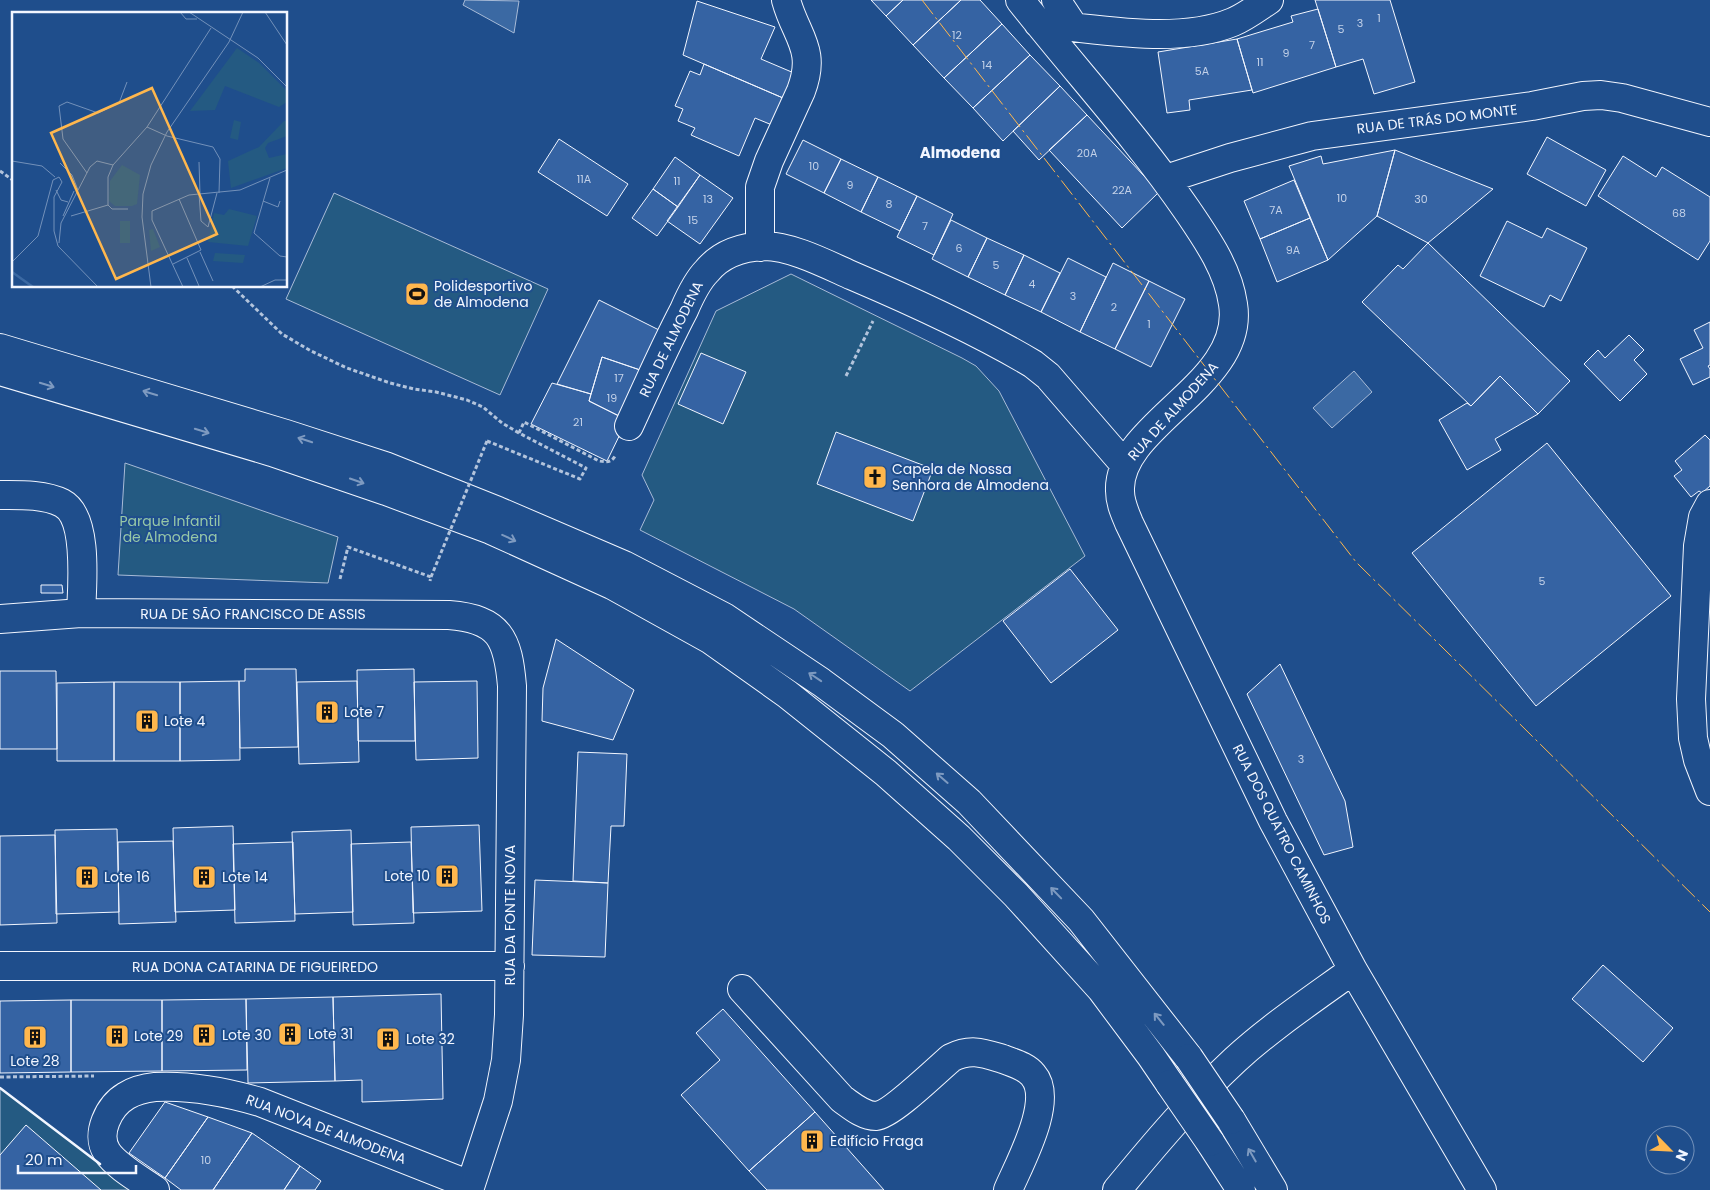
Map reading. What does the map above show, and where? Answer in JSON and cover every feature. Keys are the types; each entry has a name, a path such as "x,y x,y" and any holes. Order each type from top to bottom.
{"main road":[{"path":"760,247 760,187 769,161 805,81 808,64 802,37 786,0"},
{"name":"RUA DE ALMODENA","path":"629,426 674,328 706,271 718,260 732,252 760,247 775,247 804,256 888,291 928,309 1034,364 1054,382 1125,464 1145,438 1201,383 1220,358 1232,331 1234,318 1230,290 1218,261 1206,239 1166,179 1020,0"},
{"path":"1056,0 1074,27"},
{"path":"1038,23 1150,33 1201,30 1232,22 1269,0"},
{"name":"RUA DE TRÁS DO MONTE","path":"1166,179 1312,136 1532,106 1583,96 1600,95 1622,98 1710,122"},
{"path":"0,348 385,466 498,511 624,565 724,617 821,682 892,735 970,802 1081,920 1189,1058 1231,1120 1273,1190"},
{"path":"0,371 272,452 386,491 491,530 612,585 711,640 787,694 886,773 959,838 1016,895 1100,990 1151,1056 1241,1190"},
{"name":"RUA DOS QUATRO CAMINHOS","path":"1125,464 1120,489 1121,501 1129,523 1274,821 1353,970 1482,1190"},
{"path":"0,495 50,499 67,506 76,523 81,543 81,613"},
{"path":"1710,504 1703,517 1698,546 1691,699 1693,738 1696,753 1710,791"},
{"name":"RUA DE SÃO FRANCISCO DE ASSIS","path":"0,619 81,613 417,614 464,616 486,623 500,637"},
{"name":"RUA DA FONTE NOVA","path":"469,1188 491,1126 502,1080 509,1015 512,686 509,657 500,637"},
{"name":"RUA DONA CATARINA DE FIGUEIREDO","path":"0,966 510,966"},
{"path":"1117,1190 1175,1121 1235,1060 1282,1021 1353,970"},
{"path":"742,989 842,1098 860,1112 877,1116 884,1114 952,1058 962,1052 987,1054 1024,1068 1033,1074 1041,1095 1039,1108 1028,1145 1008,1190"},
{"name":"RUA NOVA DE ALMODENA","path":"155,1190 114,1161 106,1152 102,1142 102,1129 116,1105 125,1096 153,1087 201,1088 260,1102 469,1188"}],"path":[{"path":"0,171 12,180"},
{"path":"234,288 282,334 311,351 348,368 390,383 467,400 483,407 502,423 519,433 586,468 580,479 487,441 431,576 348,547 331,613"},
{"path":"846,376 888,291"},
{"path":"519,433 524,422 599,461"}],"green space":[{"name":"Polidesportivo de Almodena","path":"334,193 548,289 500,395 286,299"},
{"path":"791,274 976,366 999,391 1085,556 910,691 794,609 640,530 654,500 642,475 716,311"},
{"name":"Parque Infantil de Almodena","path":"125,463 338,537 328,583 118,575"},
{"path":"0,1088 134,1190 0,1190"}],"shaded area":[{"path":"465,0 519,1 514,33 463,5"},
{"path":"1354,371 1372,392 1332,428 1313,408"}],"building":[{"path":"871,0 903,0 886,16"},
{"path":"903,0 961,0 913,45 886,16"},
{"path":"961,0 980,0 1002,24 944,78 913,45"},
{"path":"1315,0 1390,0 1415,82 1374,94 1363,59 1336,67"},
{"path":"697,1 775,27 761,59 794,73 783,98 683,55"},
{"path":"1318,9 1336,67 1253,93 1237,39 1293,22 1291,16"},
{"path":"1002,24 1030,55 973,108 944,78"},
{"path":"1237,39 1252,90 1189,100 1190,110 1167,113 1158,52"},
{"path":"1030,55 1060,86 1003,141 973,108"},
{"path":"704,64 783,98 772,125 755,118 739,156 691,135 695,128 678,121 683,109 675,106 690,71 700,75"},
{"path":"1060,86 1087,115 1039,160 1013,131"},
{"path":"1087,115 1159,192 1122,228 1049,150"},
{"path":"1547,137 1606,170 1586,206 1527,174"},
{"path":"559,139 628,184 607,216 538,172"},
{"path":"803,140 841,159 824,193 786,174"},
{"path":"1395,150 1377,216 1328,260 1289,166 1321,156 1323,164"},
{"path":"1395,150 1493,189 1428,243 1377,216"},
{"path":"1623,156 1656,177 1662,167 1710,197 1710,241 1698,260 1598,196"},
{"path":"675,157 700,175 678,207 653,189"},
{"path":"841,159 878,177 861,212 824,193"},
{"path":"700,175 733,198 700,244 667,221"},
{"path":"878,177 917,196 900,231 861,212"},
{"path":"1294,180 1310,218 1260,239 1244,201"},
{"path":"653,189 678,207 657,236 632,218"},
{"path":"917,196 953,214 934,255 897,237"},
{"path":"1310,218 1328,260 1277,282 1260,239"},
{"path":"951,220 987,238 968,277 932,259"},
{"path":"1507,221 1542,238 1547,228 1587,248 1561,301 1550,295 1544,307 1480,276"},
{"path":"987,238 1024,255 1005,295 968,277"},
{"path":"1428,243 1570,381 1538,414 1500,376 1471,406 1362,302 1398,265 1403,269"},
{"path":"1024,255 1060,273 1041,312 1005,295"},
{"path":"1068,258 1106,277 1080,332 1041,312"},
{"path":"1113,263 1149,281 1115,349 1080,332"},
{"path":"1149,281 1185,299 1151,367 1115,349"},
{"path":"599,300 661,331 646,372 602,357 591,394 557,384"},
{"path":"1710,322 1710,365 1708,366 1710,377 1693,385 1680,359 1703,348 1694,330"},
{"path":"1629,335 1644,350 1634,360 1647,374 1620,401 1584,364 1598,350 1605,358"},
{"path":"701,353 746,372 723,424 678,404"},
{"path":"602,357 646,372 627,420 589,401"},
{"path":"1500,376 1538,414 1495,439 1501,450 1467,470 1439,420 1467,403 1471,406"},
{"path":"552,383 591,394 589,401 627,420 607,461 531,424"},
{"name":"Capela de Nossa Senhora de Almodena","path":"836,432 933,469 913,521 817,484"},
{"path":"1705,435 1710,440 1710,486 1702,493 1699,491 1691,497 1674,476 1682,470 1675,461"},
{"path":"1547,443 1671,596 1536,706 1412,553"},
{"path":"1070,569 1118,630 1051,683 1003,621"},
{"path":"41,585 62,585 63,593 41,593"},
{"path":"556,639 634,690 613,740 542,721 543,688"},
{"path":"1280,664 1345,801 1353,847 1324,855 1247,694"},
{"path":"245,669 296,669 298,747 240,748 239,681 245,681"},
{"path":"414,669 415,741 358,741 357,670"},
{"path":"0,671 56,671 57,749 0,749"},
{"path":"239,681 240,760 180,761 180,682"},
{"name":"Lote 7","path":"357,681 359,762 299,764 297,682"},
{"path":"477,681 478,758 416,760 414,682"},
{"name":"Lote 4","path":"114,682 180,682 180,761 114,761"},
{"path":"114,682 114,761 57,761 57,683"},
{"path":"578,752 627,754 624,826 611,826 608,883 573,881"},
{"name":"Lote 10","path":"479,825 482,911 413,913 411,827"},
{"name":"Lote 14","path":"233,826 235,910 175,912 173,828"},
{"name":"Lote 16","path":"117,829 119,912 56,914 55,830"},
{"path":"351,830 353,912 295,914 292,832"},
{"path":"55,835 57,923 0,925 0,836"},
{"path":"173,841 176,922 119,924 118,842"},
{"path":"293,842 295,921 235,923 233,844"},
{"path":"411,842 414,923 353,925 351,844"},
{"path":"535,880 608,883 605,957 532,955"},
{"path":"1603,965 1673,1028 1643,1062 1572,999"},
{"name":"Lote 32","path":"441,994 443,1099 362,1102 362,1080 335,1081 333,997"},
{"name":"Lote 31","path":"333,997 335,1081 248,1083 246,999"},
{"name":"Lote 30","path":"246,999 247,1070 162,1071 162,1000"},
{"name":"Lote 28","path":"71,1000 71,1072 0,1073 0,1001"},
{"name":"Lote 29","path":"71,1000 162,1000 162,1071 71,1072"},
{"path":"723,1009 815,1112 749,1171 681,1095 720,1060 696,1033"},
{"path":"165,1102 208,1117 165,1178 129,1153"},
{"name":"Edifício Fraga","path":"815,1112 884,1190 767,1190 749,1171"},
{"path":"208,1117 252,1133 213,1190 181,1190 165,1178"},
{"path":"26,1125 101,1190 0,1190 0,1155"},
{"path":"252,1133 300,1166 284,1190 213,1190"},
{"path":"300,1166 321,1181 315,1190 284,1190"}],"wall":[{"path":"0,1088 100,1164"}],"power":[{"path":"922,0 1356,562 1710,912"}],"place":[{"name":"Polidesportivo de Almodena","path":"417,294"},
{"name":"Capela de Nossa Senhora de Almodena","path":"875,477"},
{"name":"Lote 7","path":"327,712"},
{"name":"Lote 4","path":"147,721"},
{"name":"Lote 10","path":"447,876"},
{"name":"Lote 16","path":"87,877"},
{"name":"Lote 14","path":"204,877"},
{"name":"Lote 31","path":"290,1034"},
{"name":"Lote 30","path":"204,1035"},
{"name":"Lote 29","path":"117,1036"},
{"name":"Lote 28","path":"35,1037"},
{"name":"Lote 32","path":"388,1039"},
{"name":"Edifício Fraga","path":"812,1141"}],"district":[{"name":"Almodena","path":"960,152"}]}
